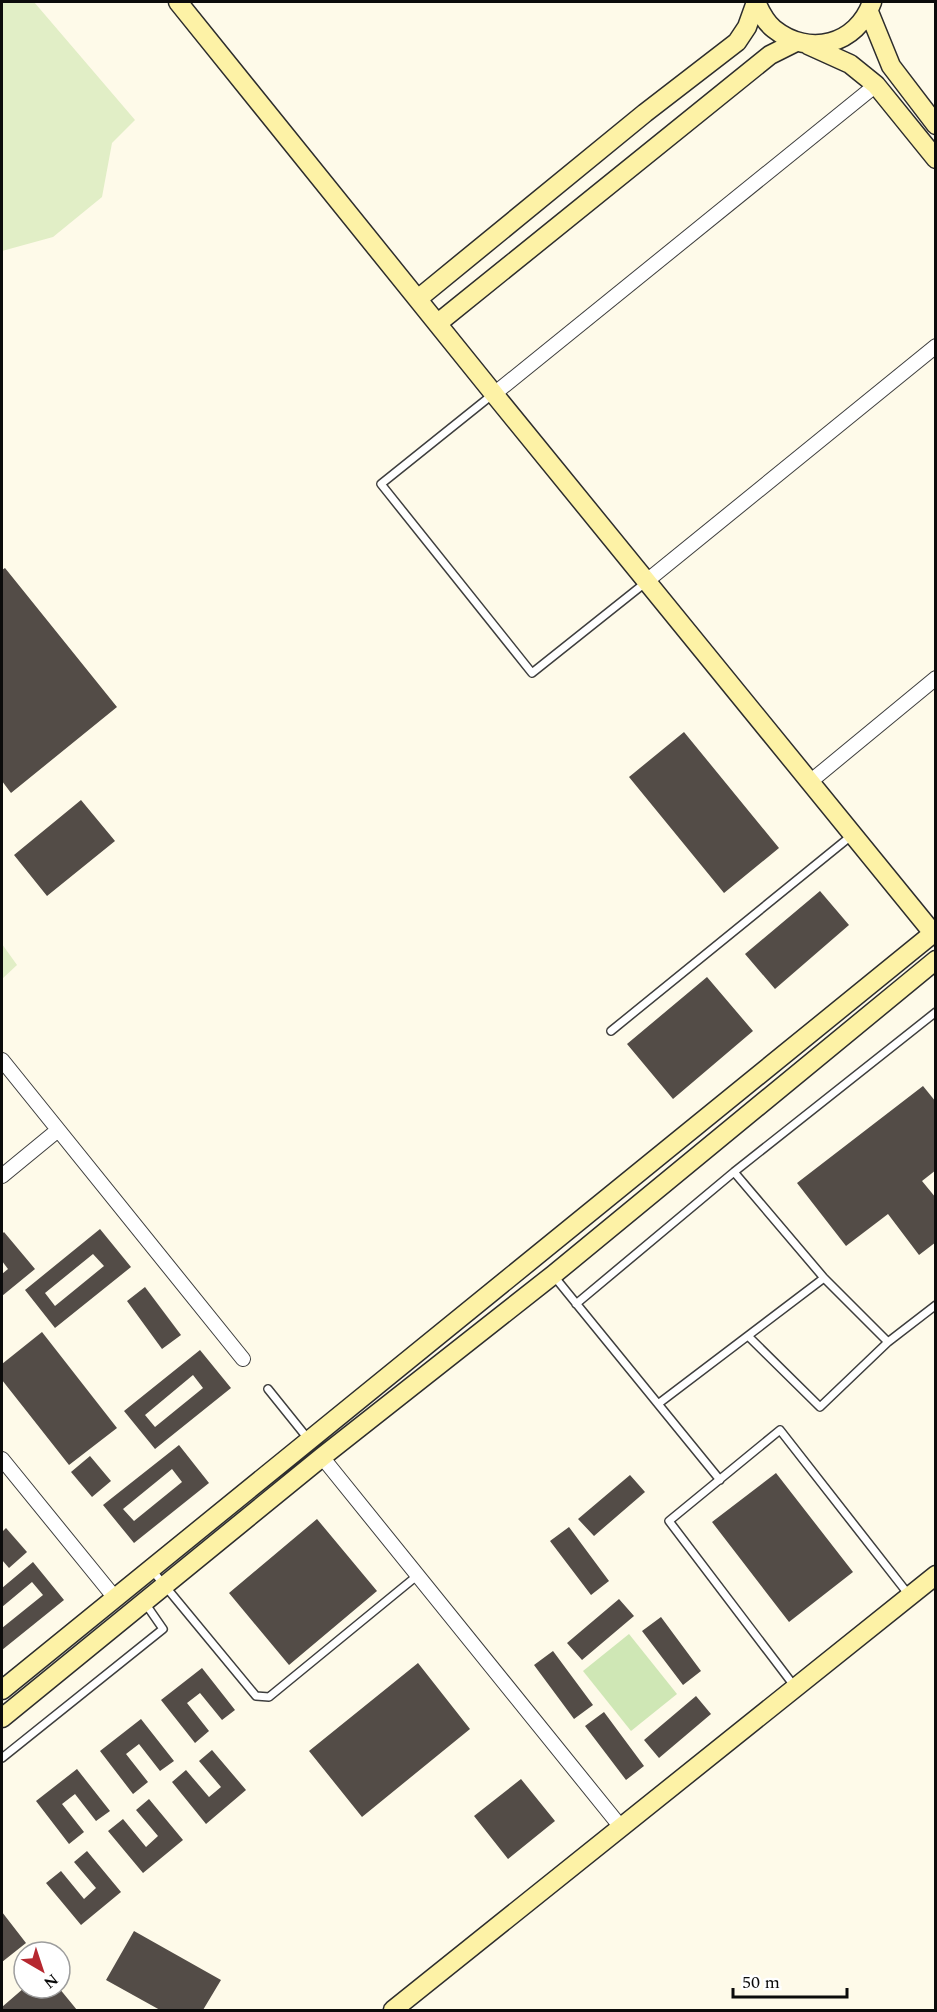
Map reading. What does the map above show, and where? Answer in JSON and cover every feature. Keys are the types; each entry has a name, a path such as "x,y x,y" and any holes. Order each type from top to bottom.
{"street":[{"path":"2,1690 934,932 494,394 178,2"},
{"path":"418,298 645,113 737,42 747,27 756,2"},
{"path":"756,2 762,16 772,28 850,64 876,85 936,159"},
{"path":"438,323 770,55 802,43 826,44 843,38 858,26 870,7"},
{"path":"870,7 891,66 936,125"},
{"path":"494,394 876,85"},
{"path":"648,580 936,346"},
{"path":"811,781 936,678"},
{"path":"2,1718 322,1457 553,1275 936,960"},
{"path":"2,1060 243,1359"},
{"path":"2,1176 58,1130"},
{"path":"536,1254 553,1275"},
{"path":"508,1277 524,1298"},
{"path":"322,1457 620,1826"},
{"path":"2,1459 115,1598"},
{"path":"393,2010 936,1575"}],"lane":[{"path":"494,394 381,484 532,673 648,580"},
{"path":"611,1031 853,834"},
{"path":"576,1304 735,1172 936,1012"},
{"path":"735,1172 824,1278 888,1342"},
{"path":"553,1275 720,1480"},
{"path":"658,1404 824,1278"},
{"path":"748,1336 820,1407 888,1342 935,1306"},
{"path":"268,1389 309,1440"},
{"path":"795,1687 669,1521 780,1430 909,1595"},
{"path":"151,1569 256,1696 269,1697 418,1575"},
{"path":"2,1758 164,1629 143,1601"}],"green space":[{"path":"2,2 34,2 135,120 112,143 102,197 53,237 2,251"},
{"path":"2,944 17,965 2,979"},
{"path":"629,1634 677,1694 631,1731 583,1671"}],"building":[{"path":"5,568 117,707 11,793 2,781 2,570"},
{"path":"684,732 779,848 724,893 629,777"},
{"path":"81,800 115,841 47,896 14,855"},
{"path":"820,891 849,925 775,989 745,954"},
{"path":"707,977 753,1031 673,1099 627,1044"},
{"path":"923,1086 936,1102 936,1170 922,1181 936,1198 936,1242 919,1255 888,1214 846,1246 797,1183"},
{"path":"100,1229 131,1267 55,1328 25,1290","holes":["93,1254 104,1266 55,1306 45,1293"]},
{"path":"4,1232 35,1269 2,1296 2,1274 8,1269 2,1261 2,1234"},
{"path":"145,1287 181,1335 162,1349 127,1301"},
{"path":"42,1332 117,1428 69,1465 2,1380 2,1364"},
{"path":"200,1350 231,1388 155,1449 124,1411","holes":["193,1375 203,1388 155,1427 145,1415"]},
{"path":"179,1445 209,1483 134,1543 103,1505","holes":["172,1469 182,1482 134,1521 123,1509"]},
{"path":"90,1456 111,1481 92,1497 71,1472"},
{"path":"776,1473 853,1572 789,1622 712,1522"},
{"path":"630,1475 645,1492 594,1536 578,1519"},
{"path":"317,1519 377,1591 289,1665 229,1593"},
{"path":"569,1527 609,1581 591,1595 550,1541"},
{"path":"6,1528 27,1552 9,1568 2,1560 2,1532"},
{"path":"33,1562 64,1600 2,1650 2,1628 43,1595 32,1582 2,1607 2,1588"},
{"path":"619,1599 634,1616 582,1660 567,1643"},
{"path":"661,1617 701,1671 683,1685 642,1631"},
{"path":"553,1651 593,1705 574,1719 534,1665"},
{"path":"418,1663 470,1729 362,1817 309,1751"},
{"path":"202,1668 235,1710 222,1720 200,1693 187,1703 209,1731 195,1743 161,1700"},
{"path":"696,1696 711,1714 659,1758 644,1740"},
{"path":"604,1712 644,1766 626,1780 585,1726"},
{"path":"141,1719 174,1761 160,1771 139,1744 126,1754 148,1782 133,1794 100,1751"},
{"path":"212,1750 246,1790 206,1824 172,1782 186,1770 209,1797 221,1787 199,1761"},
{"path":"77,1769 110,1811 96,1821 75,1794 62,1804 84,1832 69,1844 36,1801"},
{"path":"521,1779 555,1821 508,1859 474,1816"},
{"path":"149,1799 183,1840 143,1873 108,1831 123,1819 146,1847 158,1836 136,1810"},
{"path":"87,1851 121,1892 81,1925 46,1883 61,1871 84,1899 96,1888 74,1862"},
{"path":"2,1912 24,1940 12,1940 12,1954 2,1962"},
{"path":"134,1931 221,1980 203,2010 160,2010 106,1980"},
{"path":"12,1998 69,2000 77,2010 2,2010 2,2007"}]}
